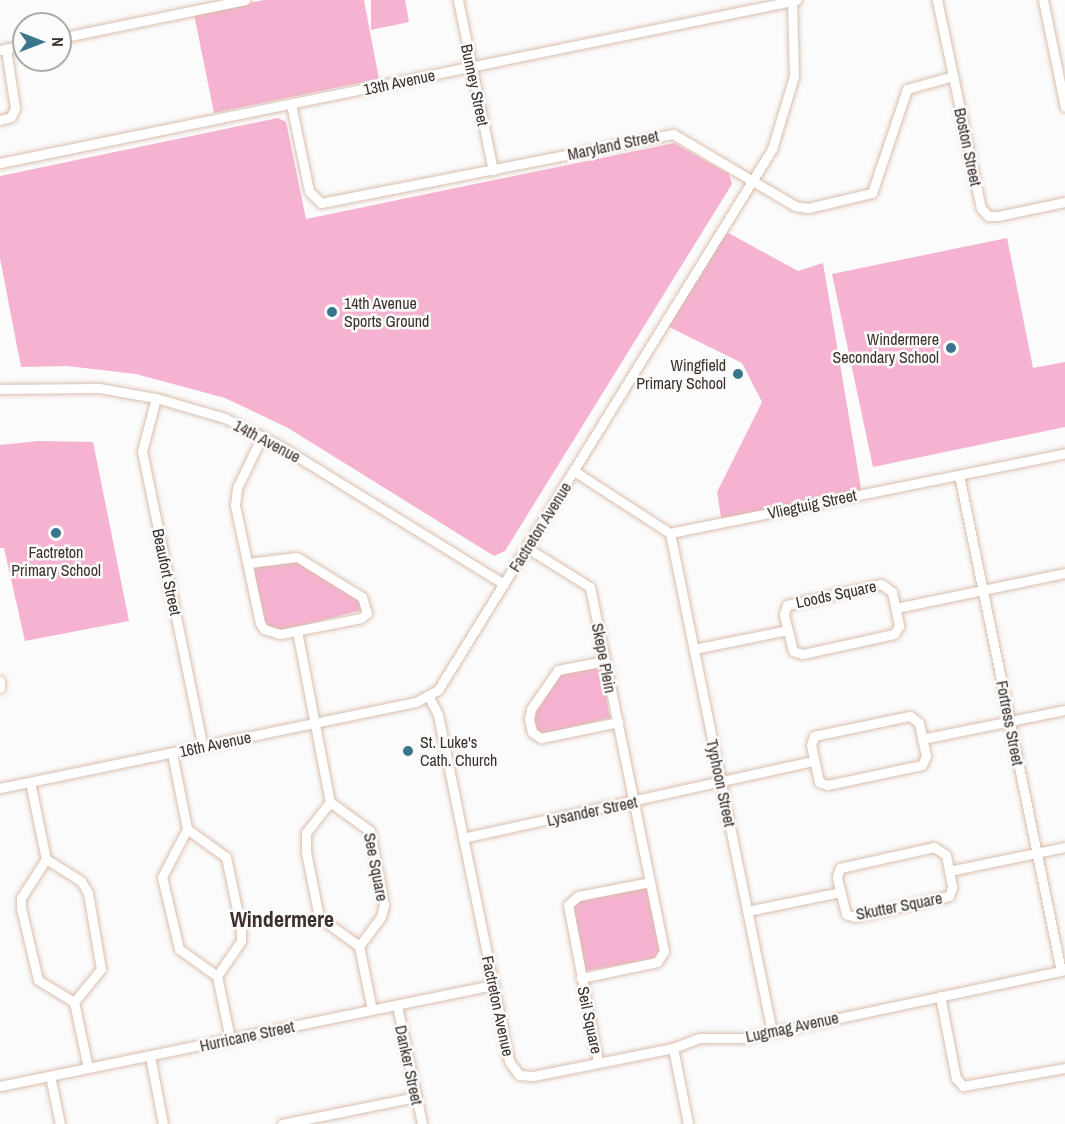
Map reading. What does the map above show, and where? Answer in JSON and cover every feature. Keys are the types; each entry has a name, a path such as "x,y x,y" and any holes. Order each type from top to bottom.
{"street":[{"path":"72,36 245,0"},
{"name":"Bunney Street","path":"458,0 493,170"},
{"name":"13th Avenue","path":"0,163 794,0"},
{"name":"Factreton Avenue","path":"519,1075 510,1065 438,715 429,697 444,683 753,181 782,127 791,91 796,38 794,0"},
{"name":"Boston Street","path":"937,0 981,208 988,216 998,216 1065,202"},
{"path":"1043,0 1065,107"},
{"path":"0,120 11,117 15,108 3,50"},
{"name":"Maryland Street","path":"291,104 309,192 321,203 673,134 802,208 867,196 875,187 907,89 953,76"},
{"name":"14th Avenue","path":"0,389 76,387 156,398 225,418 262,436 504,584"},
{"name":"Beaufort Street","path":"156,398 142,452 203,747"},
{"path":"248,563 297,557 362,597 368,605 368,613 361,618 297,631 272,634 264,629 248,563 235,505 237,488 262,436"},
{"name":"Vliegtuig Street","path":"670,533 1065,453"},
{"path":"574,471 670,533"},
{"name":"Fortress Street","path":"959,475 1063,971"},
{"name":"Typhoon Street","path":"670,533 772,1032"},
{"name":"Skepe Plein","path":"527,548 589,584 634,802"},
{"name":"Loods Square","path":"896,608 1065,573"},
{"name":"Loods Square","path":"884,584 891,589 898,629 882,637 799,654 791,648 787,630 784,611 787,605 884,584"},
{"name":"Loods Square","path":"694,650 787,630"},
{"path":"297,631 330,802 304,841 312,882 322,922 359,946 372,1010"},
{"path":"605,661 558,670 531,709 529,719 532,732 541,738 618,722"},
{"path":"0,681 0,688"},
{"name":"16th Avenue","path":"0,788 203,747 429,697"},
{"path":"922,739 1065,710"},
{"path":"915,717 922,739 926,758 921,766 824,785 818,780 810,743 816,735 897,718 915,717"},
{"path":"172,753 187,829 162,877 179,949 217,976 230,1040"},
{"name":"Lysander Street","path":"463,838 721,784 738,777 814,761"},
{"path":"30,782 46,859 21,898 21,908 38,980 74,1002 88,1068"},
{"name":"See Square","path":"330,802 370,831 384,905 381,917 359,946"},
{"name":"Seil Square","path":"581,978 653,963 662,957 634,802"},
{"path":"187,829 226,857 242,929 241,941 217,976"},
{"name":"Skutter Square","path":"934,847 945,852 949,871 952,889 947,897 855,917 845,912 837,874 842,866 934,847"},
{"name":"Skutter Square","path":"949,871 1065,847"},
{"path":"46,859 81,880 88,893 101,969 74,1002"},
{"name":"Seil Square","path":"598,1062 568,913 570,902 578,896 650,882"},
{"name":"Skutter Square","path":"747,911 840,892"},
{"name":"Lugmag Avenue","path":"519,1075 533,1076 674,1048 699,1038 730,1039 772,1032 1063,971"},
{"name":"Hurricane Street","path":"0,1086 493,985"},
{"path":"940,996 956,1078 963,1086 1065,1068"},
{"name":"Danker Street","path":"397,1005 422,1124"},
{"path":"674,1048 688,1124"},
{"path":"150,1056 163,1124"},
{"path":"50,1076 60,1124"},
{"path":"282,1124 416,1096"}],"shaded area":[{"path":"264,0 364,0 379,79 214,113 194,14"},
{"path":"371,0 405,0 409,22 371,30"},
{"name":"14th Avenue Sports Ground","path":"278,118 286,122 306,219 674,143 729,174 732,184 505,551 494,556 288,428 225,398 136,374 67,366 21,367 0,258 0,176"},
{"path":"723,230 798,271 823,263 862,494 722,523 717,492 762,402 742,363 665,325"},
{"name":"Windermere Secondary School","path":"1007,238 1033,368 1065,362 1065,427 873,467 832,274"},
{"name":"Factreton Primary School","path":"38,441 93,442 129,621 25,641 4,548 0,548 0,445"},
{"path":"291,558 361,600 363,610 279,631 264,624 254,569"},
{"path":"597,666 602,670 610,718 542,734 537,731 532,716 559,674"},
{"path":"642,887 647,890 660,949 657,958 585,971 572,905 578,900"}],"place":[{"name":"14th Avenue Sports Ground","path":"332,312"},
{"name":"Windermere Secondary School","path":"951,348"},
{"name":"Wingfield Primary School","path":"738,374"},
{"name":"Factreton Primary School","path":"56,533"},
{"name":"St. Luke's Cath. Church","path":"408,751"}],"district":[{"name":"Windermere","path":"282,920"}]}
